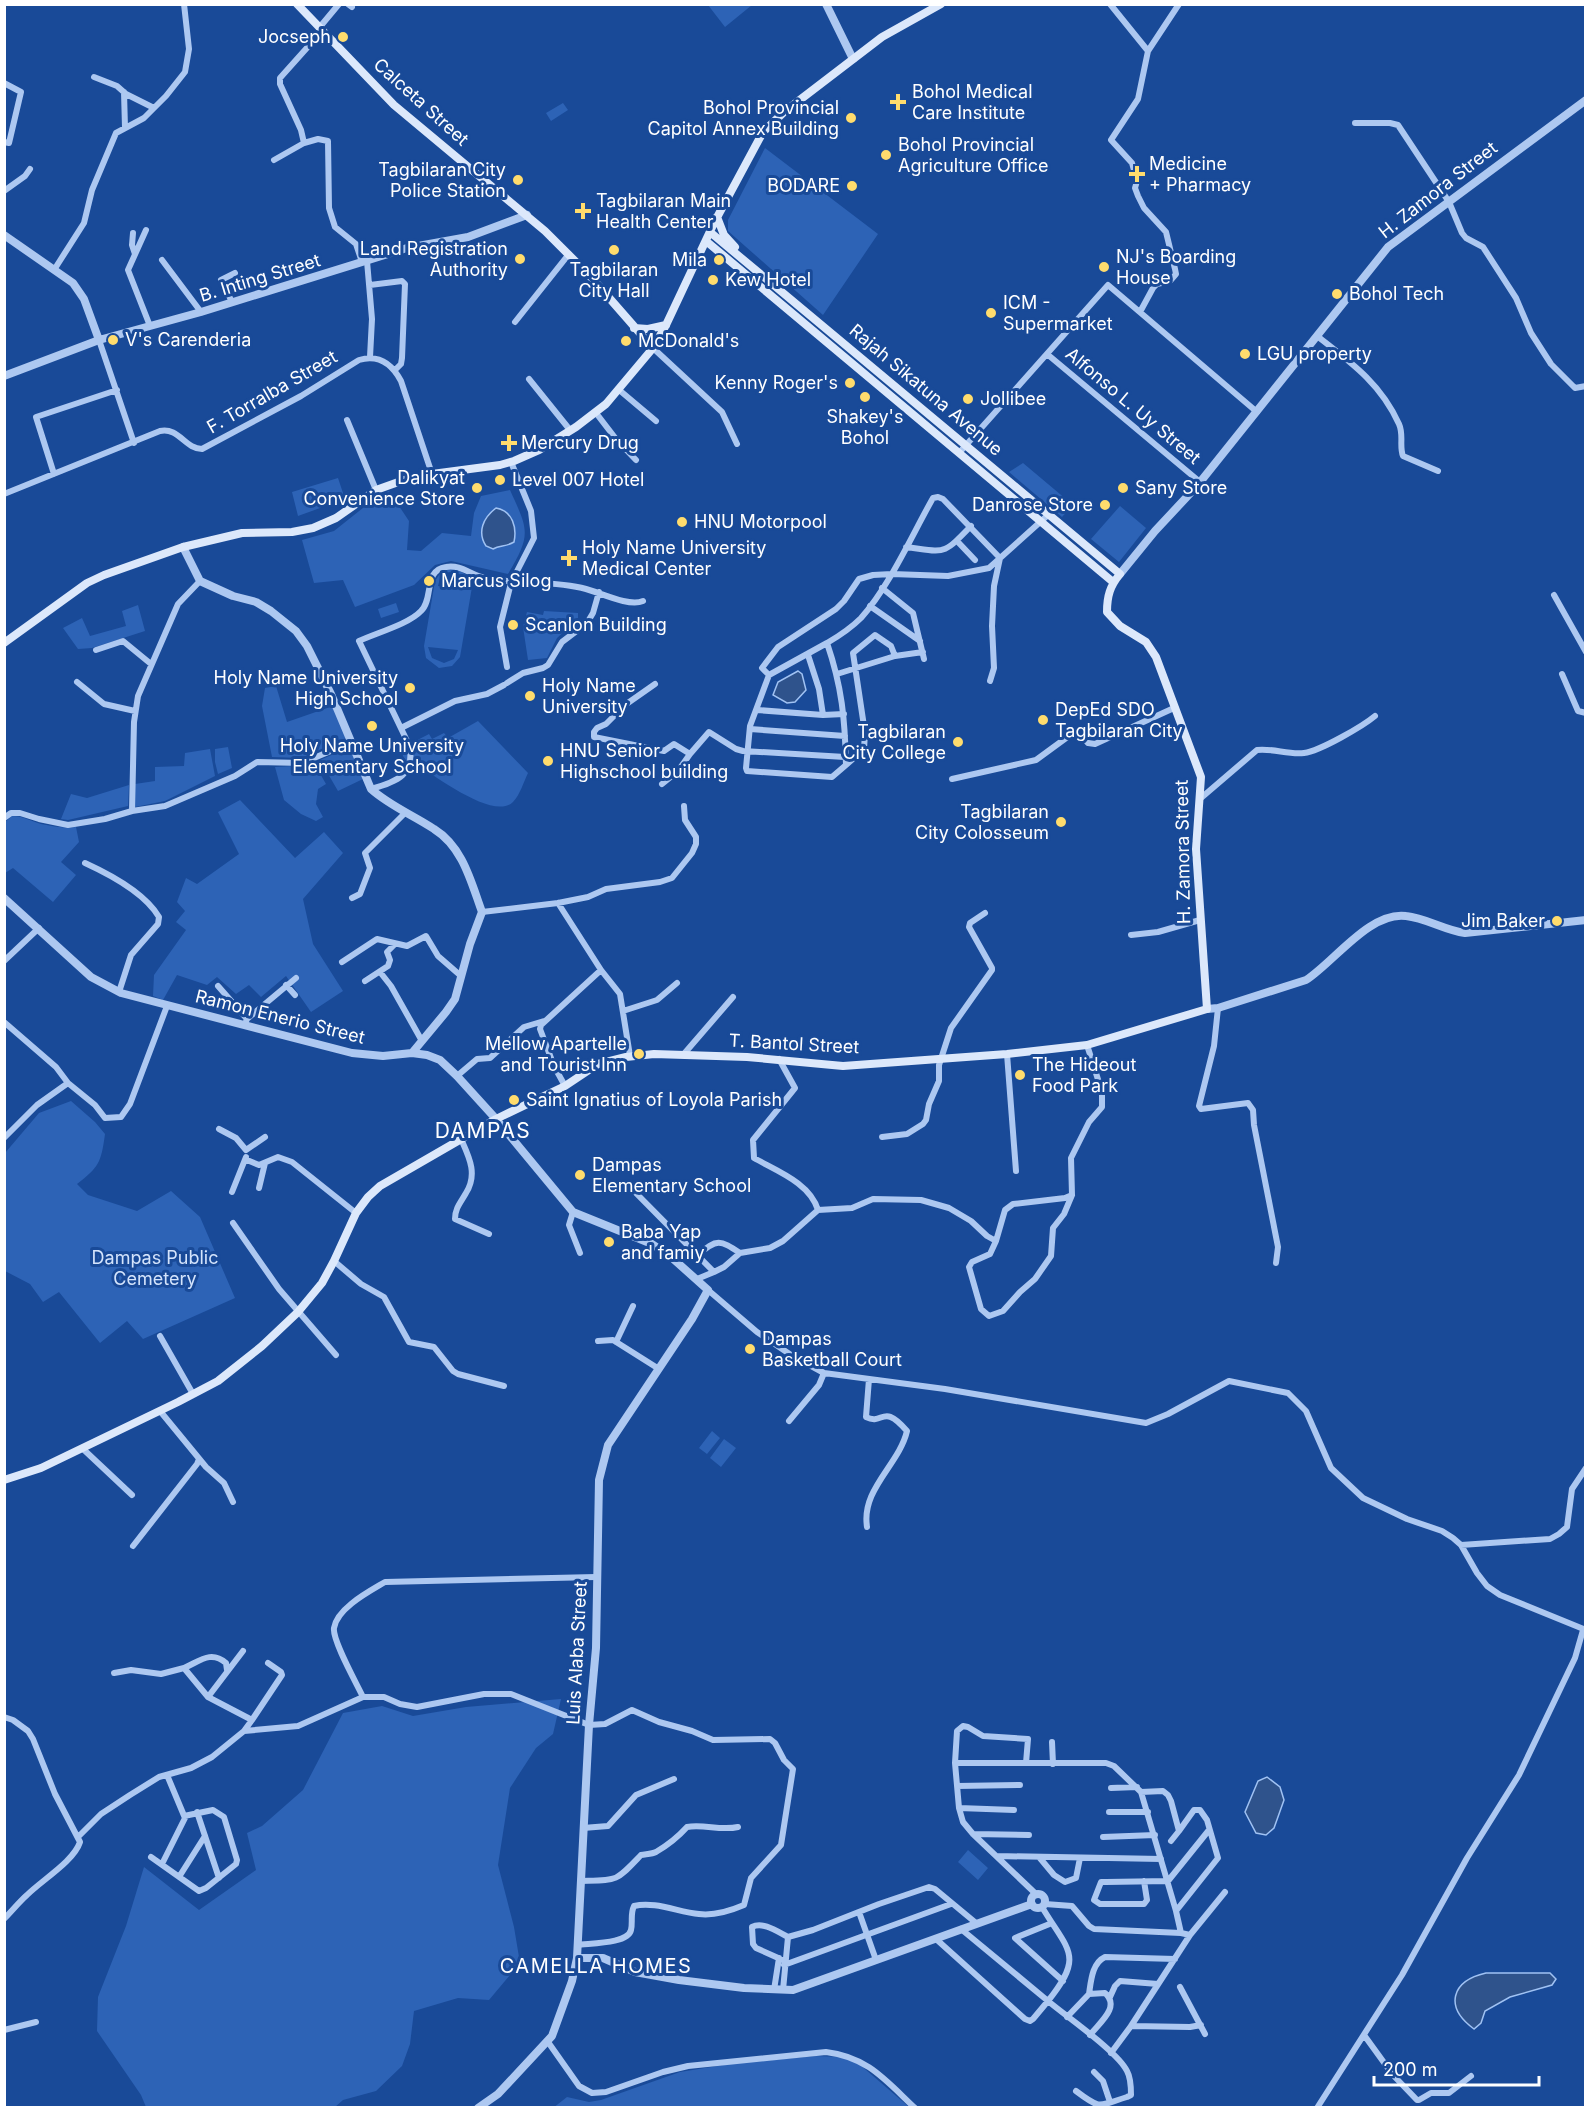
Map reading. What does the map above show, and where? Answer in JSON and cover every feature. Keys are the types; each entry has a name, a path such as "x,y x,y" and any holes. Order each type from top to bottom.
{"main road":[{"path":"4,643 87,583 104,575 183,547 242,533 292,532 313,528 336,518 376,490 404,480 511,462 538,450 596,413 653,348 717,217 763,132 784,112 882,38 941,4"},
{"name":"Calceta Street","path":"299,5 394,105 527,215 569,254 653,348"},
{"path":"717,217 724,235 737,248 741,257"},
{"name":"Rajah Sikatuna Avenue","path":"710,232 1120,574"},
{"path":"706,241 1113,582 1120,574"},
{"path":"810,327 815,319"},
{"path":"634,328 648,329 666,325"},
{"path":"970,462 977,454"},
{"name":"H. Zamora Street","path":"1113,582 1107,596 1107,612 1120,626 1146,642 1156,657 1201,777 1196,849 1207,1009"},
{"name":"T. Bantol Street","path":"4,1480 40,1468 218,1381 281,1330 298,1312 322,1283 356,1214 368,1197 380,1186 496,1119 565,1086 598,1064 630,1056 654,1054 779,1059 843,1066 1007,1054 1087,1045 1207,1009"}],"street":[{"path":"54,270 84,223 92,190 116,133 144,118 185,72 189,49 184,4"},
{"path":"304,143 301,130 282,90 280,78 339,4"},
{"path":"826,4 854,60"},
{"path":"1110,4 1148,51"},
{"path":"1140,312 1152,288 1170,281 1176,274 1166,232 1144,208 1136,189 1137,181 1132,164 1111,140 1138,99 1148,51 1179,4"},
{"path":"94,77 117,86 154,108"},
{"path":"4,83 21,92 9,143 4,142"},
{"path":"124,92 125,128"},
{"name":"H. Zamora Street","path":"1120,574 1200,482 1388,248 1586,100"},
{"path":"1355,123 1398,125 1449,202 1462,233 1466,238 1483,246 1516,298 1531,333 1554,369 1570,380 1575,388 1586,386"},
{"path":"274,160 304,143 318,139 328,141 329,208 335,227 356,244 365,261 370,285 372,319 370,357 395,370 406,394 432,474"},
{"path":"4,191 25,176 30,168"},
{"name":"B. Inting Street","path":"4,375 99,340 201,312 407,248 468,237 527,215"},
{"path":"146,230 129,265 129,275 150,326"},
{"path":"135,254 132,245 133,232 141,240"},
{"path":"4,235 73,283 84,298 134,442 4,495"},
{"path":"515,322 569,254"},
{"path":"162,260 201,312"},
{"path":"232,302 221,280 235,273"},
{"path":"370,285 402,281 405,284 402,358 401,364 395,370"},
{"path":"959,453 1108,285 1257,412"},
{"path":"1317,336 1358,369 1382,393 1401,427 1403,456 1438,471"},
{"path":"653,348 722,412 737,444"},
{"name":"Alfonso L. Uy Street","path":"1047,354 1200,482"},
{"name":"F. Torralba Street","path":"134,442 167,429 195,448 202,449 301,396 359,360 370,357"},
{"path":"529,380 570,430"},
{"path":"618,389 656,420"},
{"path":"54,474 36,417 117,390"},
{"path":"596,413 636,460"},
{"path":"347,420 376,490"},
{"path":"508,682 500,627 511,583 534,538 531,511 511,462"},
{"path":"895,656 891,646 875,635 853,653 865,732 864,749 845,761 832,777 747,771 750,729 769,675 808,655 860,619 892,574 935,496 943,499 1000,558"},
{"path":"769,675 762,668 778,647 836,609 844,602 860,579 873,575 892,574 948,576 989,568 1048,515"},
{"path":"906,547 938,551 949,549 971,526"},
{"path":"957,541 975,560"},
{"path":"183,547 200,581 233,596 256,602 296,631 310,652 371,789 405,813 436,830 461,856 482,912 460,976 455,999 412,1053"},
{"path":"990,681 994,668 992,626 994,586 1000,558"},
{"path":"371,789 403,775 409,769 411,754 359,641 422,611 427,601 432,577 437,570 455,567 476,576 511,583 582,588 631,603 643,601"},
{"path":"132,811 135,711 138,696 178,604 200,581"},
{"path":"837,674 895,656 924,656 911,609 882,588"},
{"path":"401,728 455,701 487,694 523,673 548,665 562,642 587,622 593,613 598,592"},
{"path":"1554,595 1586,652"},
{"path":"870,606 920,641"},
{"path":"96,650 123,641 151,664"},
{"path":"827,643 837,674 844,714 845,761"},
{"path":"808,655 819,689 823,715"},
{"path":"1562,674 1578,711 1586,713"},
{"path":"77,682 104,704 135,711"},
{"path":"655,684 625,705 606,724 597,728 594,737 664,751 674,744 690,754"},
{"path":"952,779 1036,760 1077,730 1088,743 1095,744 1174,708"},
{"path":"757,710 823,715 844,714"},
{"path":"1201,798 1257,750 1306,753 1366,724 1376,716"},
{"path":"750,729 845,736"},
{"path":"662,784 678,771 709,732 736,749 845,761"},
{"path":"4,818 11,813 21,813 68,825 165,806 235,776 257,762 302,763 352,742"},
{"path":"482,912 558,903 588,897 606,889 660,882 672,878 692,853 696,844 696,837 685,820 684,806"},
{"path":"352,898 360,894 370,868 365,853 405,813"},
{"path":"85,863 106,872 125,885 148,903 159,917 158,924 131,955 119,992"},
{"path":"360,894 366,901"},
{"name":"Ramon Enerio Street","path":"6,901 39,928 91,977 119,992 167,1005 246,1021 352,1053 383,1056 412,1053 440,1060 496,1119 573,1212 652,1244 670,1256 708,1290"},
{"path":"558,903 601,970 620,994 630,1056"},
{"path":"882,1137 907,1134 923,1125 939,1081 940,1058 951,1028 992,970 969,927 970,923 985,913"},
{"path":"1207,1009 1218,1008 1306,980 1364,931 1382,920 1398,915 1409,916 1451,931 1465,933 1586,920"},
{"path":"1131,935 1158,932 1200,920"},
{"path":"4,961 39,928"},
{"path":"342,962 377,939 394,945 407,946 426,936 438,956 460,976"},
{"path":"365,981 390,963 387,954 394,945"},
{"path":"457,1076 477,1059 490,1058 524,1027 543,1021 601,970"},
{"path":"380,972 391,986 422,1041"},
{"path":"218,986 246,1021 296,978"},
{"path":"623,1011 657,999 677,983"},
{"path":"286,985 294,995"},
{"path":"682,1056 734,998"},
{"path":"4,1022 56,1067 68,1083 95,1105 105,1118 121,1117 130,1104 167,1005"},
{"path":"1218,1008 1214,1046 1199,1106 1201,1109 1248,1102 1253,1110 1278,1247 1276,1263"},
{"path":"543,1021 540,1029 554,1066 565,1086"},
{"path":"1072,1195 1065,1198 1013,1204 1005,1210 990,1254 972,1262 969,1268 981,1309 989,1316 1003,1311 1035,1279 1051,1256 1053,1228 1064,1214 1072,1195 1071,1158 1089,1122 1102,1107 1102,1092 1087,1045"},
{"path":"1007,1054 1016,1171"},
{"path":"779,1059 795,1088 753,1140 754,1158 804,1187 816,1202 818,1210"},
{"path":"4,1138 37,1105 68,1083"},
{"path":"219,1129 237,1138 246,1150 247,1160 232,1192"},
{"path":"246,1150 265,1137"},
{"path":"460,1139 473,1168 471,1185 455,1211 455,1219 489,1234"},
{"path":"247,1160 259,1166 278,1157 292,1162 356,1214"},
{"path":"260,1188 265,1163"},
{"path":"630,1187 714,1272"},
{"path":"697,1279 724,1267 740,1254 770,1248 794,1233 818,1210 852,1208 873,1199 921,1200 949,1208 971,1221 996,1241"},
{"path":"573,1212 569,1225 580,1253"},
{"path":"233,1223 279,1289 336,1355"},
{"path":"698,1255 717,1242 723,1242 740,1254"},
{"path":"334,1262 361,1284 384,1297 409,1342 434,1347 453,1371 459,1374 504,1386"},
{"path":"708,1290 757,1332 791,1355 825,1373 945,1389 1146,1423 1168,1414 1229,1381 1288,1393 1306,1411 1331,1468 1363,1498 1407,1519 1442,1531 1461,1545 1487,1586 1500,1595 1584,1630 1575,1658 1518,1775 1467,1858 1402,1974 1317,2108"},
{"name":"Luis Alaba Street","path":"478,2108 498,2094 548,2042 560,2018 572,1981 577,1958 589,1725 596,1648 599,1479 608,1445 693,1319 708,1290"},
{"path":"616,1342 633,1306"},
{"path":"160,1336 194,1394"},
{"path":"598,1341 610,1339 659,1369"},
{"path":"789,1421 819,1385 825,1373"},
{"path":"867,1527 868,1502 892,1463 907,1431 890,1416 886,1415 872,1420 866,1418 868,1379"},
{"path":"160,1411 199,1459 224,1483 233,1502"},
{"path":"82,1448 132,1495"},
{"path":"132,1546 199,1459"},
{"path":"1461,1545 1550,1539 1560,1534 1567,1527 1572,1489 1586,1468"},
{"path":"363,1697 335,1639 334,1629 347,1608 385,1582 596,1577"},
{"path":"208,1697 243,1651"},
{"path":"114,1673 130,1670 161,1674 184,1668 212,1656 223,1660 227,1670"},
{"path":"79,1836 101,1814 159,1777 191,1768 212,1757 244,1731 282,1675 268,1663"},
{"path":"184,1668 208,1697 252,1720"},
{"path":"244,1731 298,1726 363,1697 384,1697 400,1704 417,1707 484,1694 511,1694 589,1725 605,1724 624,1713 636,1710 659,1722 713,1740 770,1739 784,1760 794,1769 781,1845 751,1878 744,1905 716,1914 700,1914 654,1905 637,1905 632,1910 632,1929 628,1936 618,1940 577,1945"},
{"path":"4,1717 13,1720 28,1731 33,1739 55,1794 81,1842 78,1849 25,1896 4,1919"},
{"path":"936,1939 1030,2021 1063,1981 1070,1965 1070,1951 1043,1906 1044,1897 1037,1895 963,1822 957,1785 957,1731 963,1726 983,1736 1028,1739 1026,1763"},
{"path":"1052,1742 1053,1764"},
{"path":"956,1763 1110,1763 1139,1790 1155,1835 1181,1933"},
{"path":"162,1864 183,1823 184,1816 167,1775"},
{"path":"583,1828 608,1826 636,1795 674,1779"},
{"path":"957,1785 1020,1785"},
{"path":"1111,1788 1163,1791 1168,1795 1179,1831"},
{"path":"959,1808 1014,1810"},
{"path":"151,1857 199,1891 236,1864 237,1860 224,1817 213,1810 184,1816"},
{"path":"1172,1841 1194,1810 1200,1810 1207,1820 1218,1858 1176,1911"},
{"path":"197,1812 219,1878"},
{"path":"1109,1812 1148,1812"},
{"path":"581,1881 614,1880 634,1864 639,1856 655,1852 679,1837 687,1827 705,1826 726,1829 738,1827"},
{"path":"1168,1881 1209,1830"},
{"path":"973,1834 1029,1835"},
{"path":"1103,1836 1155,1835"},
{"path":"179,1877 205,1836"},
{"path":"996,1856 1161,1859"},
{"path":"1039,1857 1054,1875 1065,1882 1076,1878 1080,1858"},
{"path":"1144,1881 1147,1900 1144,1904 1101,1904 1094,1900 1101,1882 1144,1881 1168,1881"},
{"path":"951,1904 867,1936 783,1961 756,1948 753,1944 752,1928 756,1925 762,1925 788,1937 929,1887 935,1889 976,1923"},
{"path":"1110,2053 1131,2026 1190,1935 1226,1892"},
{"path":"1032,1904 1032,1897 1037,1895"},
{"path":"1032,1904 1037,1908 1072,1906 1094,1929 1190,1935"},
{"path":"577,1958 611,1960 635,1972 648,1975 744,1988 778,1990 805,1987 1032,1904"},
{"path":"859,1912 876,1960"},
{"path":"1052,1923 1015,1938 1063,1981"},
{"path":"961,1929 1090,2035 1129,2073 1131,2095 1127,2097 1098,2106 1076,2091"},
{"path":"778,1990 788,1937"},
{"path":"1067,2017 1089,1994 1093,1972 1101,1958 1174,1959"},
{"path":"1110,1998 1120,1981 1158,1984"},
{"path":"1180,1987 1204,2034"},
{"path":"1089,1994 1105,1993 1112,2004 1110,2010 1090,2035"},
{"path":"4,2031 36,2022"},
{"path":"1131,2026 1190,2028 1201,2025"},
{"path":"1364,2035 1393,2075 1417,2100 1431,2092 1449,2093 1471,2076"},
{"path":"548,2042 579,2086 592,2093 606,2092 663,2072 688,2066 826,2052 842,2054 867,2065 882,2075 915,2108"},
{"path":"1094,2072 1104,2081 1110,2102"}],"green space":[{"path":"708,5 752,5 725,27"},
{"path":"563,103 568,110 551,121 546,113"},
{"path":"765,148 878,234 823,315 728,231 728,220"},
{"path":"1023,463 1073,505 1062,517 1009,472"},
{"path":"338,478 345,499 298,516 292,492"},
{"path":"510,490 521,514 525,532 521,550 508,574 451,561 435,565 414,585 355,607 343,580 314,583 302,540 334,531 378,496 389,491 409,521 407,550 421,551 442,533 471,536 474,513 481,496"},
{"path":"1120,506 1146,528 1119,562 1091,539"},
{"path":"455,568 468,576 472,587 460,657 452,666 439,668 426,658 424,646 435,581 441,572","holes":["449,572 462,575 468,584 468,590 438,586 440,578","428,647 458,650 454,659 444,663 432,658"]},
{"path":"396,603 399,612 381,618 378,609"},
{"path":"138,605 145,631 92,648 78,649 63,628 82,618 90,636 126,626 122,611"},
{"path":"544,611 578,613 578,619 557,638 547,658 528,660 523,627 527,612 543,615"},
{"path":"276,686 287,722 333,706 346,738 301,758 272,757 262,706 265,688"},
{"path":"478,721 528,773 513,802 504,806 479,802 417,765 407,765 400,749 429,734 432,739 444,733 448,738"},
{"path":"228,747 232,768 218,774 215,749"},
{"path":"350,747 363,779 338,791 320,760"},
{"path":"210,749 215,776 165,801 135,807 135,784 155,781 155,767 184,766 185,753"},
{"path":"293,766 299,775 318,770 326,784 318,789 316,804 323,817 316,821 301,814 284,800 275,767"},
{"path":"129,785 128,806 68,820 61,819 71,794 87,798"},
{"path":"240,800 295,858 324,832 343,853 303,899 313,944 343,991 311,1012 286,976 261,997 249,985 236,994 217,977 207,985 177,975 163,1000 153,996 154,975 186,930 176,922 185,911 177,902 186,878 197,884 239,854 218,812"},
{"path":"12,816 50,826 76,827 79,842 61,862 76,875 53,902 13,868 5,873 5,822"},
{"name":"Dampas Public Cemetery","path":"71,1101 105,1134 98,1164 77,1184 88,1195 137,1211 171,1191 200,1217 235,1298 143,1339 127,1321 100,1343 59,1292 43,1302 30,1284 5,1271 5,1153 39,1113"},
{"path":"712,1431 720,1438 707,1454 699,1448"},
{"path":"724,1439 736,1448 721,1467 710,1458"},
{"path":"561,1699 553,1734 536,1748 510,1788 498,1865 514,1927 520,1963 489,2000 458,1998 414,2011 410,2044 402,2066 376,2091 343,2100 335,2107 146,2107 141,2095 97,2031 98,1997 126,1926 144,1867 199,1910 256,1870 247,1833 262,1826 303,1790 343,1713 382,1706 413,1716 466,1707"},
{"path":"968,1850 988,1868 978,1880 958,1862"},
{"path":"816,2056 843,2057 858,2063 909,2107 553,2108 567,2097 589,2102 601,2100 680,2072 730,2064"}],"shaded area":[{"path":"496,508 510,516 515,537 514,542 493,549 486,546 483,541 482,530 488,516"},
{"path":"798,671 802,674 806,690 795,702 787,703 773,695 778,682"},
{"path":"1267,1777 1280,1787 1284,1800 1274,1828 1266,1835 1256,1833 1245,1812 1258,1781"},
{"path":"1486,1973 1550,1973 1556,1979 1552,1985 1510,1997 1485,2011 1481,2023 1474,2029 1458,2012 1455,2004 1456,1996 1459,1988 1465,1982"}],"place":[{"name":"Jocseph","path":"343,37"},
{"name":"Bohol Medical Care Institute","path":"898,102"},
{"name":"Bohol Provincial Capitol Annex Building","path":"851,118"},
{"name":"Bohol Provincial Agriculture Office","path":"886,155"},
{"name":"Medicine + Pharmacy","path":"1137,174"},
{"name":"Tagbilaran City Police Station","path":"518,180"},
{"name":"BODARE","path":"852,186"},
{"name":"Tagbilaran Main Health Center","path":"583,211"},
{"name":"Tagbilaran City Hall","path":"614,250"},
{"name":"Land Registration Authority","path":"520,259"},
{"name":"Mila","path":"719,260"},
{"name":"NJ's Boarding House","path":"1104,267"},
{"name":"Kew Hotel","path":"713,280"},
{"name":"Bohol Tech","path":"1337,294"},
{"name":"ICM - Supermarket","path":"991,313"},
{"name":"V's Carenderia","path":"113,340"},
{"name":"McDonald's","path":"626,341"},
{"name":"LGU property","path":"1245,354"},
{"name":"Kenny Roger's","path":"850,383"},
{"name":"Shakey's Bohol","path":"865,397"},
{"name":"Jollibee","path":"968,399"},
{"name":"Mercury Drug","path":"509,443"},
{"name":"Level 007 Hotel","path":"500,480"},
{"name":"Dalikyat Convenience Store","path":"477,488"},
{"name":"Sany Store","path":"1123,488"},
{"name":"Danrose Store","path":"1105,505"},
{"name":"HNU Motorpool","path":"682,522"},
{"name":"Holy Name University Medical Center","path":"569,558"},
{"name":"Marcus Silog","path":"429,581"},
{"name":"Scanlon Building","path":"513,625"},
{"name":"Holy Name University High School","path":"410,688"},
{"name":"Holy Name University","path":"530,696"},
{"name":"DepEd SDO Tagbilaran City","path":"1043,720"},
{"name":"Holy Name University Elementary School","path":"372,726"},
{"name":"Tagbilaran City College","path":"958,742"},
{"name":"HNU Senior Highschool building","path":"548,761"},
{"name":"Tagbilaran City Colosseum","path":"1061,822"},
{"name":"Jim Baker","path":"1557,921"},
{"name":"Mellow Apartelle and Tourist Inn","path":"639,1054"},
{"name":"The Hideout Food Park","path":"1020,1075"},
{"name":"Saint Ignatius of Loyola Parish","path":"514,1100"},
{"name":"Dampas Elementary School","path":"580,1175"},
{"name":"Baba Yap and famiy","path":"609,1242"},
{"name":"Dampas Basketball Court","path":"750,1349"}],"district":[{"name":"DAMPAS","path":"483,1131"},
{"name":"CAMELLA HOMES","path":"596,1966"}]}
